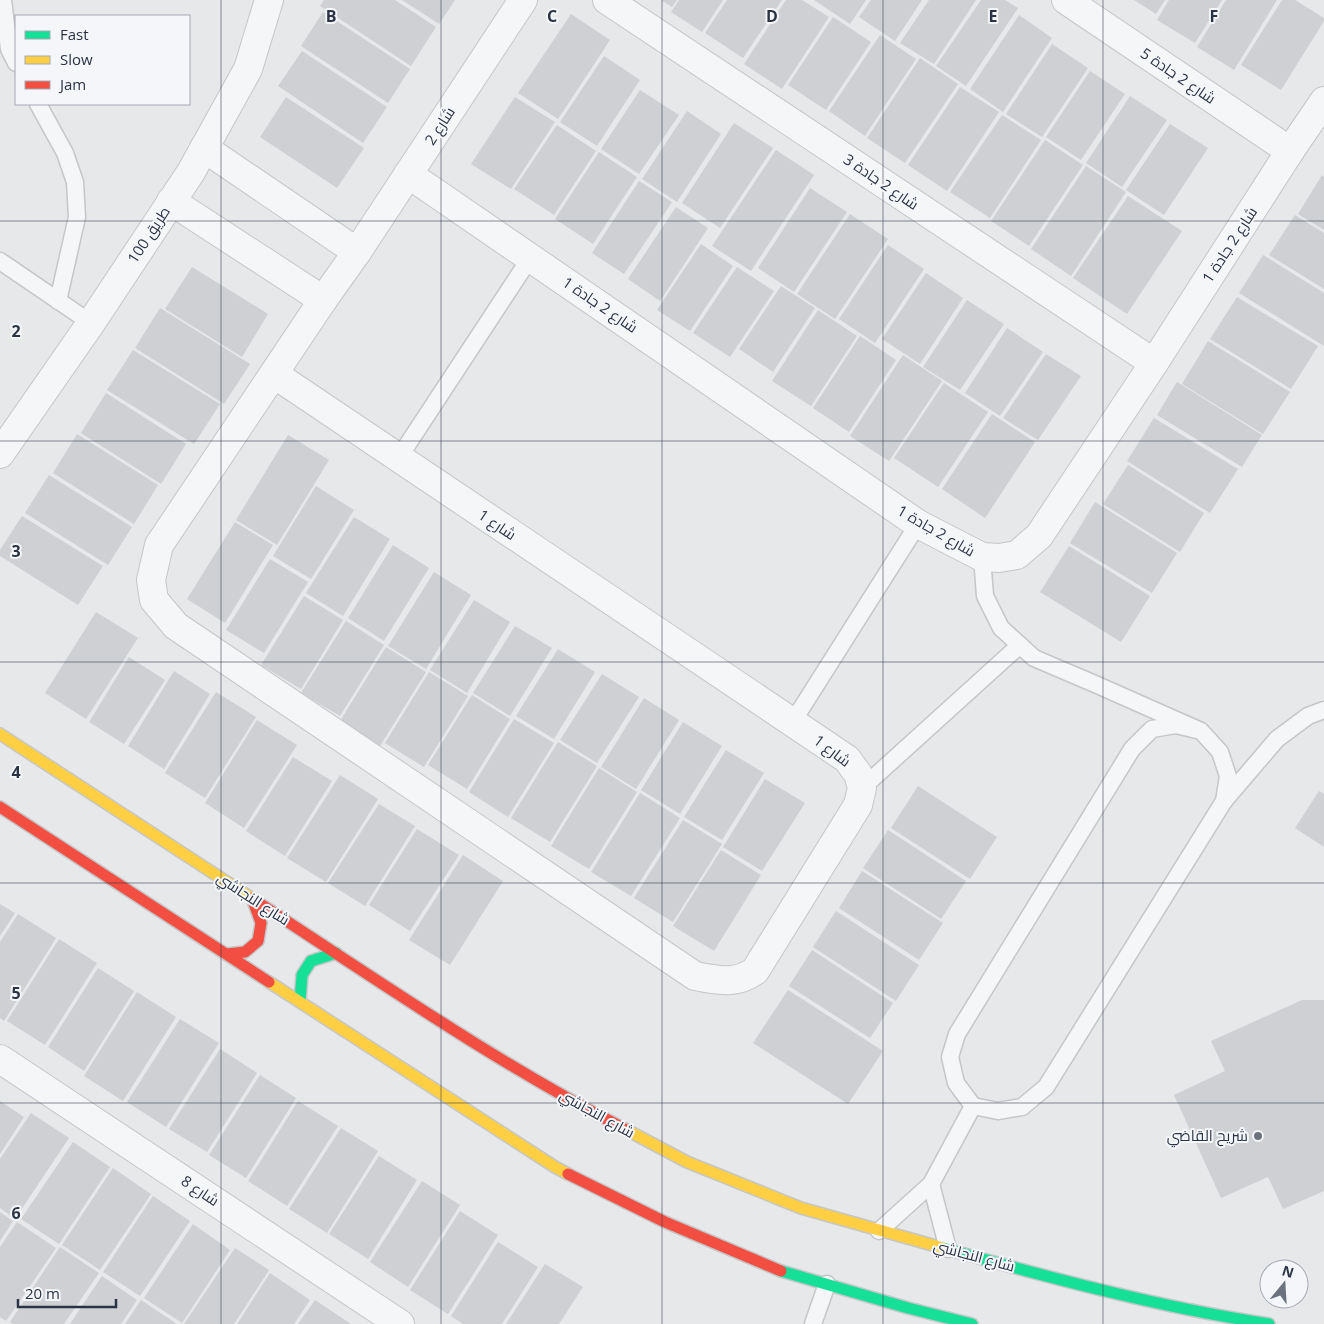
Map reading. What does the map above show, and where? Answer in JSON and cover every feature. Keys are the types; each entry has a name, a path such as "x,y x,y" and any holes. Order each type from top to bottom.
{"main road":[{"name":"شارع النجاشي","path":"0,734 469,1040 587,1110 687,1162 802,1208 879,1231 1067,1282 1222,1316 1268,1324"},
{"path":"0,807 555,1167 665,1222 782,1271 908,1308 972,1324"},
{"path":"227,954 245,952 258,942 260,923 252,898"},
{"path":"300,1001 302,975 311,961 336,953"}],"street":[{"name":"طريق 100","path":"0,454 91,324 191,172 248,69 269,0"},
{"name":"شارع 2","path":"274,374 523,0"},
{"name":"شارع 2 جادة 3","path":"608,0 1154,363"},
{"name":"شارع 2 جادة 5","path":"1066,0 1290,151"},
{"name":"شارع 2 جادة 1","path":"408,174 918,524 982,557 1000,558 1017,555 1038,536 1154,363 1324,101"},
{"path":"204,148 357,252"},
{"path":"171,201 323,300"},
{"path":"274,374 159,545 150,580 154,600 176,626 695,976 724,981 741,978 755,971 858,805 862,788"},
{"name":"شارع 1","path":"274,374 847,759 858,774 862,788"},
{"name":"شارع 8","path":"0,1059 400,1324"}],"lane":[{"path":"3,0 9,49 15,61"},
{"path":"39,105 64,152 75,182 78,217 58,301"},
{"path":"398,458 530,258"},
{"path":"0,261 91,324"},
{"path":"792,723 918,524"},
{"path":"982,557 985,596 1001,628 1034,658 1201,731 1220,752 1228,776 1224,801"},
{"path":"862,788 1020,645"},
{"path":"1201,731 1176,725 1152,729 1132,748 957,1034 950,1057 956,1083 974,1106 998,1111 1022,1107 1046,1087 1224,801 1277,739 1308,716 1324,710"},
{"path":"879,1231 931,1184 974,1106"},
{"path":"931,1184 948,1249"},
{"path":"813,1324 827,1284"}],"building":[{"path":"324,0 395,0 436,27 411,66 320,6"},
{"path":"402,0 455,0 439,24"},
{"path":"661,0 677,0 672,7"},
{"path":"679,0 723,0 702,32 671,12"},
{"path":"727,0 782,0 743,58 705,33"},
{"path":"786,0 802,0 829,17 782,89 744,64"},
{"path":"814,0 866,0 850,24"},
{"path":"871,0 922,0 895,41 859,17"},
{"path":"929,0 976,0 934,64 900,43"},
{"path":"981,0 1005,0 1018,8 966,86 936,66"},
{"path":"1134,0 1165,0 1156,14"},
{"path":"1169,0 1222,0 1195,43 1157,20"},
{"path":"1226,0 1277,0 1234,70 1197,47"},
{"path":"1282,0 1295,0 1324,18 1324,21 1281,90 1241,65"},
{"path":"323,12 410,69 388,103 301,46"},
{"path":"571,14 610,40 558,119 518,93"},
{"path":"1019,15 1052,38 1003,112 970,89"},
{"path":"833,17 871,42 826,110 788,85"},
{"path":"880,35 916,59 865,136 829,111"},
{"path":"1052,44 1088,68 1042,137 1006,114"},
{"path":"302,51 387,107 363,143 278,86"},
{"path":"604,56 640,80 597,146 560,122"},
{"path":"920,58 958,84 905,163 867,138"},
{"path":"1090,71 1125,94 1081,160 1046,137"},
{"path":"960,87 999,112 947,191 908,165"},
{"path":"640,90 679,115 639,174 601,149"},
{"path":"1130,96 1167,120 1122,187 1086,163"},
{"path":"286,97 364,148 337,188 260,137"},
{"path":"515,97 555,122 511,189 471,164"},
{"path":"687,111 721,134 677,202 642,179"},
{"path":"1002,115 1041,140 990,218 950,192"},
{"path":"734,123 773,148 720,228 682,203"},
{"path":"1170,124 1208,148 1164,215 1126,190"},
{"path":"557,125 596,151 554,215 514,189"},
{"path":"1045,140 1083,165 1029,246 991,221"},
{"path":"776,150 814,175 751,271 712,246"},
{"path":"599,152 637,177 593,244 555,219"},
{"path":"1086,166 1126,192 1071,276 1031,249"},
{"path":"1322,175 1324,177 1324,230 1298,214"},
{"path":"639,181 672,202 624,274 592,253"},
{"path":"810,188 847,212 794,292 758,268"},
{"path":"1128,196 1182,231 1127,314 1073,278"},
{"path":"676,207 708,228 660,301 628,279"},
{"path":"850,214 888,239 835,319 797,294"},
{"path":"1295,215 1324,233 1324,289 1269,255"},
{"path":"701,244 733,266 690,331 657,310"},
{"path":"888,245 924,269 875,343 839,319"},
{"path":"1263,255 1324,293 1324,346 1239,293"},
{"path":"192,267 268,314 242,357 165,309"},
{"path":"737,267 774,291 730,357 693,333"},
{"path":"926,273 963,298 920,364 882,339"},
{"path":"781,286 815,308 773,372 739,349"},
{"path":"1237,297 1318,346 1291,389 1210,339"},
{"path":"967,300 1004,324 960,390 923,367"},
{"path":"160,308 250,364 224,404 135,348"},
{"path":"818,310 857,336 811,406 772,381"},
{"path":"1007,328 1043,352 1000,416 965,393"},
{"path":"860,336 896,360 849,432 813,408"},
{"path":"1208,341 1290,392 1263,434 1182,384"},
{"path":"133,350 220,404 194,444 107,390"},
{"path":"1046,354 1081,376 1038,440 1003,418"},
{"path":"903,355 942,381 889,461 850,436"},
{"path":"1177,382 1262,435 1242,467 1157,415"},
{"path":"944,383 988,412 938,487 894,458"},
{"path":"106,393 186,444 161,484 81,433"},
{"path":"992,414 1035,442 985,518 942,489"},
{"path":"1154,418 1238,469 1210,513 1127,461"},
{"path":"77,434 158,485 134,524 53,473"},
{"path":"288,435 329,460 277,545 236,520"},
{"path":"1128,465 1204,513 1180,552 1103,504"},
{"path":"49,475 132,527 108,565 25,513"},
{"path":"316,486 354,510 311,579 273,556"},
{"path":"1095,502 1177,553 1152,593 1070,543"},
{"path":"22,516 103,566 78,605 0,556 0,550"},
{"path":"354,517 390,539 343,616 306,593"},
{"path":"235,522 273,545 225,623 187,599"},
{"path":"393,545 429,568 384,641 348,618"},
{"path":"1069,546 1150,596 1121,642 1040,592"},
{"path":"270,559 308,582 264,653 226,630"},
{"path":"434,572 471,595 426,669 388,646"},
{"path":"304,596 343,620 301,689 261,665"},
{"path":"474,600 510,622 467,693 430,670"},
{"path":"96,612 138,638 86,719 45,693"},
{"path":"346,621 384,645 340,716 301,693"},
{"path":"515,626 552,648 510,716 473,693"},
{"path":"386,647 426,672 380,746 340,721"},
{"path":"558,649 595,672 554,739 516,716"},
{"path":"129,657 165,680 124,744 89,722"},
{"path":"174,671 210,694 164,769 128,746"},
{"path":"429,672 468,696 424,767 385,743"},
{"path":"602,674 639,697 597,763 560,740"},
{"path":"216,692 256,717 205,798 165,773"},
{"path":"472,695 510,719 467,789 428,765"},
{"path":"644,698 679,720 636,789 601,767"},
{"path":"514,719 554,743 508,817 469,792"},
{"path":"257,720 297,745 244,828 205,803"},
{"path":"683,722 722,746 680,814 641,790"},
{"path":"558,742 597,766 550,842 511,818"},
{"path":"726,750 764,773 722,840 684,817"},
{"path":"293,757 332,781 285,856 246,831"},
{"path":"599,768 637,792 589,869 551,846"},
{"path":"340,775 378,799 326,882 287,858"},
{"path":"765,779 805,803 762,871 723,847"},
{"path":"918,786 997,837 970,879 891,828"},
{"path":"1319,791 1324,794 1324,847 1295,828"},
{"path":"640,793 680,818 631,896 591,872"},
{"path":"379,804 415,826 365,906 328,883"},
{"path":"683,820 722,844 673,922 634,898"},
{"path":"417,829 459,855 410,931 369,905"},
{"path":"888,830 966,881 941,919 863,868"},
{"path":"721,850 761,875 714,951 673,926"},
{"path":"463,855 503,881 450,965 409,940"},
{"path":"862,871 943,923 919,960 839,908"},
{"path":"0,904 15,913 0,936"},
{"path":"836,911 919,965 896,1001 813,947"},
{"path":"18,914 56,938 4,1021 0,1018 0,942"},
{"path":"59,939 97,963 45,1045 7,1021"},
{"path":"812,950 893,1003 870,1038 789,986"},
{"path":"98,968 134,991 84,1071 48,1047"},
{"path":"788,990 883,1051 848,1104 753,1043"},
{"path":"137,992 176,1017 123,1101 84,1076"},
{"name":"شريح القاضي","path":"1302,1000 1324,1000 1324,1191 1283,1209 1268,1177 1221,1198 1174,1095 1225,1071 1211,1041"},
{"path":"180,1019 219,1043 166,1127 127,1102"},
{"path":"220,1049 257,1073 207,1152 169,1129"},
{"path":"260,1075 296,1098 246,1178 209,1155"},
{"path":"0,1101 24,1117 0,1154"},
{"path":"298,1101 338,1126 287,1206 248,1181"},
{"path":"31,1113 69,1138 15,1219 0,1208 0,1159"},
{"path":"341,1128 378,1151 327,1233 289,1209"},
{"path":"73,1142 110,1167 59,1244 21,1219"},
{"path":"379,1156 417,1180 368,1259 329,1234"},
{"path":"113,1168 151,1194 100,1270 62,1245"},
{"path":"422,1181 460,1205 408,1287 370,1262"},
{"path":"153,1196 190,1221 140,1296 103,1272"},
{"path":"460,1211 498,1235 448,1314 410,1290"},
{"path":"0,1212 13,1221 0,1241"},
{"path":"17,1222 56,1248 6,1321 0,1317 0,1247"},
{"path":"193,1224 230,1250 182,1323 144,1298"},
{"path":"498,1242 538,1267 502,1324 463,1324 451,1316"},
{"path":"60,1247 99,1273 64,1324 13,1324 10,1322"},
{"path":"235,1248 269,1270 234,1324 184,1324"},
{"path":"545,1264 583,1287 559,1324 506,1324"},
{"path":"270,1273 310,1300 294,1324 237,1324"},
{"path":"102,1276 137,1300 121,1324 70,1324"},
{"path":"141,1300 177,1324 125,1324"},
{"path":"315,1300 351,1324 298,1324"}],"traffic: fast":[{"path":"300,1001 302,975 311,961 336,953"},
{"path":"943,1248 1065,1281 1146,1300 1269,1324"},
{"path":"781,1271 908,1308 972,1324"}],"traffic: slow":[{"path":"0,734 256,901"},
{"path":"269,982 568,1174"},
{"path":"623,1128 687,1162 801,1208 943,1248"}],"traffic: jam":[{"path":"0,807 269,982"},
{"path":"227,954 245,952 258,941 261,923 252,898"},
{"path":"256,901 482,1048 623,1128"},
{"path":"568,1174 665,1222 781,1271"}],"place":[{"name":"شريح القاضي","path":"1258,1136"}]}
